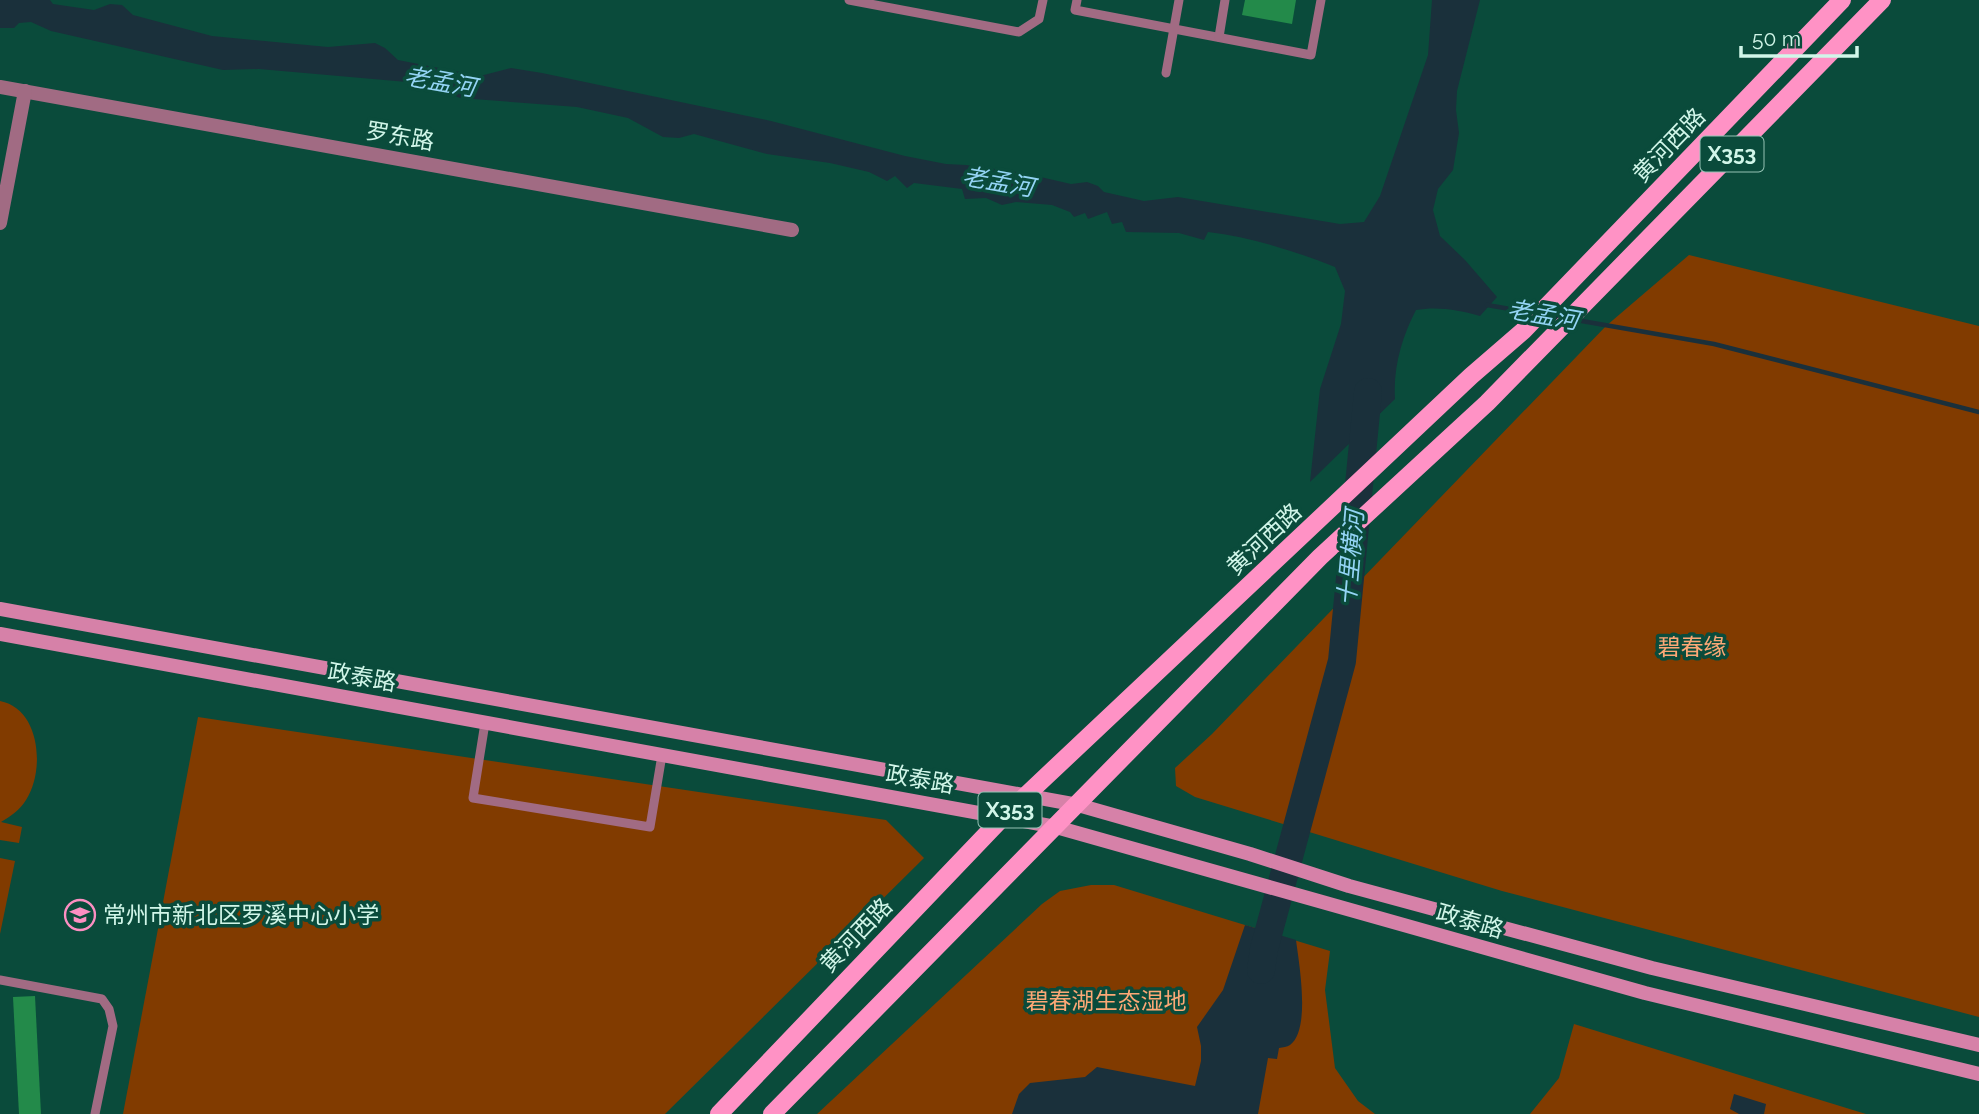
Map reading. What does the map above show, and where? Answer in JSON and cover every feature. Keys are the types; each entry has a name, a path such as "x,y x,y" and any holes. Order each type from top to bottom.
{"main road":[{"name":"黄河西路","path":"719,1114 1026,794 1550,305 1842,0"},
{"name":"X353","path":"772,1114 1320,557 1487,403 1882,0"},
{"name":"政泰路","path":"0,609 1078,805 1250,853 1349,886 1652,968 1979,1045"},
{"name":"政泰路","path":"0,634 1056,827 1645,993 1979,1074"}],"street":[{"name":"罗东路","path":"0,87 792,230"},
{"path":"0,223 25,91"}],"lane":[{"path":"849,0 1019,32 1039,19 1043,0"},
{"path":"1077,0 1075,10 1311,55 1321,0"},
{"path":"1166,73 1179,0"},
{"path":"1219,37 1225,0"},
{"path":"485,723 473,798 650,827 662,755"},
{"path":"0,980 102,999 109,1009 113,1026 95,1114"}],"green space":[{"name":"碧春缘","path":"1689,255 1979,326 1979,1017 1502,891 1195,797 1176,786 1175,768 1212,734 1606,326"},
{"path":"0,701 14,706 24,716 36,743 36,773 32,788 21,807 1,822 22,827 19,843 0,840"},
{"path":"198,717 886,820 924,858 665,1114 123,1114"},
{"path":"0,858 15,861 0,934"},
{"name":"碧春湖生态湿地","path":"1091,885 1114,885 1330,951 1325,990 1335,1068 1358,1101 1375,1114 817,1114 1042,904 1060,891"},
{"path":"1574,1024 1866,1114 1530,1114 1559,1078"}],"water":[{"path":"0,0 50,0 53,4 94,10 110,4 122,5 133,15 212,36 328,47 375,43 398,60 480,76 511,68 542,73 771,121 946,164 1023,173 1071,184 1087,182 1098,186 1104,192 1144,201 1178,197 1340,224 1364,222 1380,196 1428,55 1432,0 1480,0 1457,91 1459,133 1453,170 1438,189 1433,210 1440,236 1497,297 1480,316 1448,309 1416,310 1400,353 1395,375 1395,399 1310,482 1320,389 1341,324 1345,291 1335,267 1320,261 1273,245 1224,234 1208,232 1204,240 1179,233 1126,232 1122,222 1112,224 1107,212 1088,219 1085,213 1074,217 1070,212 1052,205 1016,202 1002,205 986,198 965,199 962,189 914,183 907,188 895,176 887,181 869,172 767,154 694,134 679,138 663,137 628,118 577,107 460,98 430,85 407,82 259,69 223,70 51,31 31,22 19,23 14,28 0,28"},
{"path":"1245,925 1296,940 1301,979 1300,1026 1290,1045 1279,1048 1277,1059 1268,1058 1258,1114 1012,1114 1019,1094 1030,1083 1085,1077 1097,1067 1195,1086 1201,1061 1197,1027 1223,990"},
{"path":"1734,1094 1766,1104 1764,1114 1739,1114 1730,1109"}],"building":[{"path":"1245,0 1296,0 1292,24 1242,15"},
{"path":"35,996 41,1114 19,1114 13,997"}],"waterway":[{"name":"老孟河","path":"1487,305 1533,313"},
{"name":"老孟河","path":"1545,315 1564,318"},
{"name":"老孟河","path":"1576,320 1714,344 1979,412"},
{"name":"十里横河","path":"1261,970 1264,949 1342,661 1368,392"}],"place":[{"name":"常州市新北区罗溪中心小学","path":"80,915"}]}
